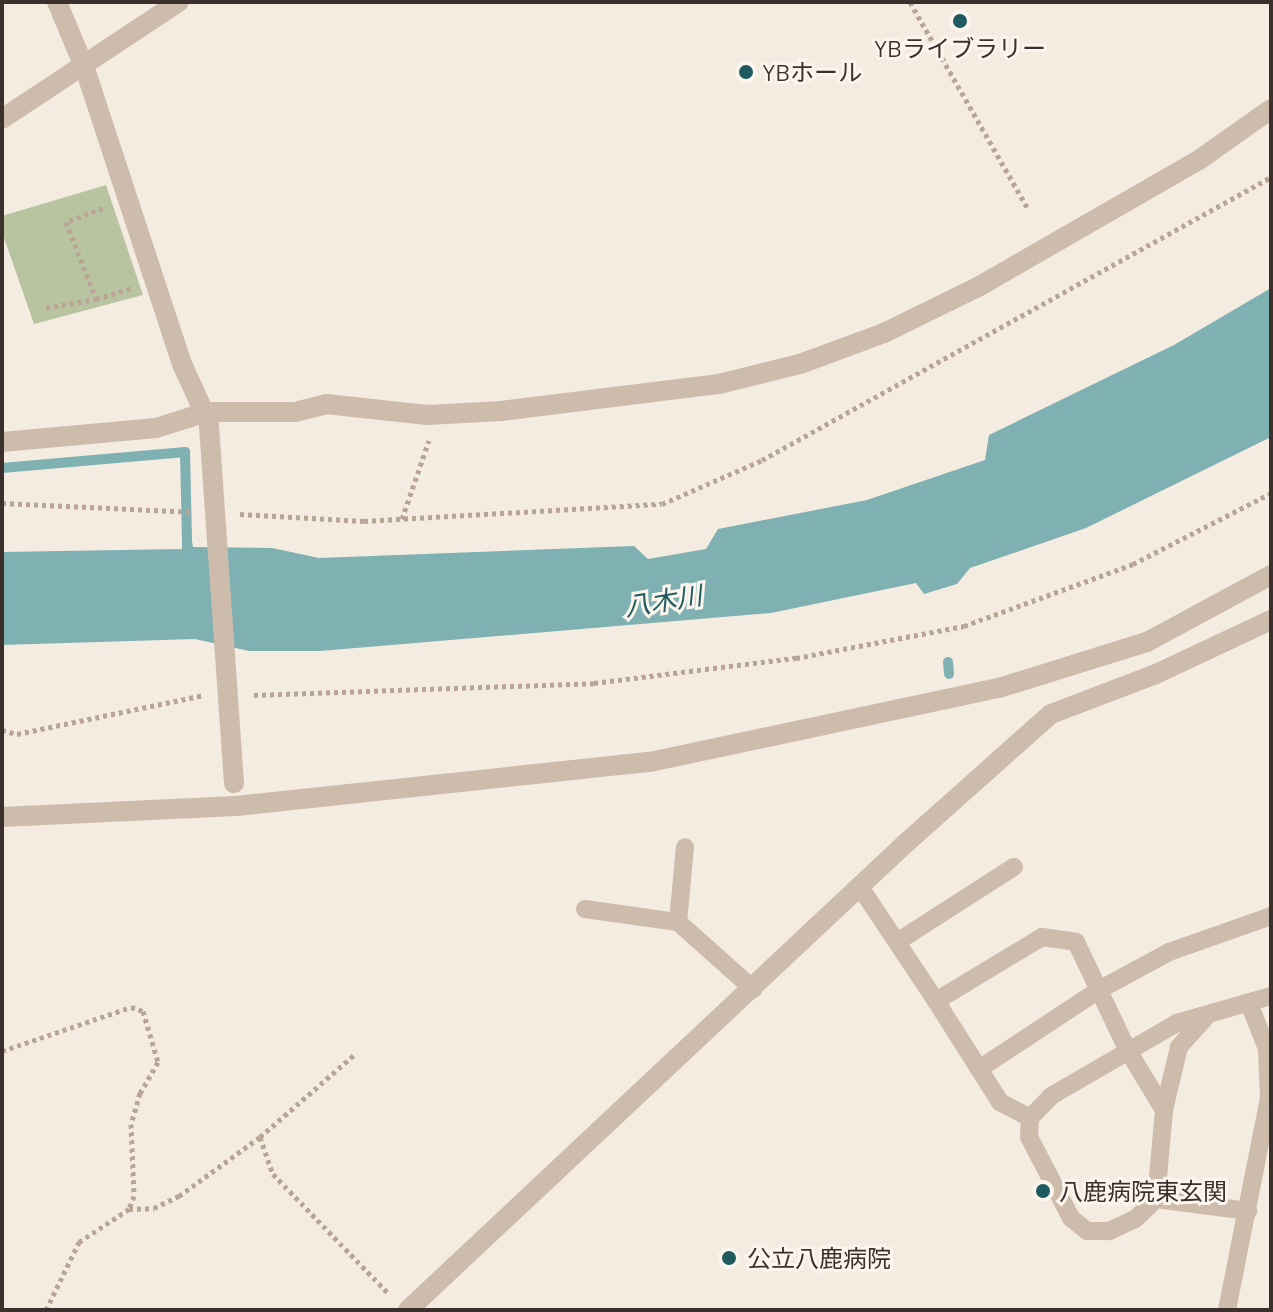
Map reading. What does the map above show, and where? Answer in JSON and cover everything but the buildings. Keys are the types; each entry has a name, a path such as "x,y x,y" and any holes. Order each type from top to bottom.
{"street":[{"path":"57,2 85,69 182,364 208,419 236,806"},
{"path":"2,119 85,69 179,2"},
{"path":"2,442 295,412 326,404 427,415 501,411 719,384 800,364 884,333 978,287 1199,160 1271,109"},
{"path":"2,817 236,806 650,762 999,688 1147,642 1271,575"},
{"path":"401,1304 753,989 1051,714 1156,674 1271,620"}],"lane":[{"path":"678,922 685,847"},
{"path":"897,942 1014,867"},
{"path":"860,887 1000,1102 1030,1118"},
{"path":"585,909 678,922 753,989"},
{"path":"979,1069 1099,990 1169,952 1271,916"},
{"path":"936,1001 1042,937 1076,942 1127,1049 1164,1110"},
{"path":"1205,1018 1179,1047 1164,1110 1156,1199 1135,1219 1109,1231 1087,1231 1071,1218 1029,1137 1030,1118 1051,1096 1127,1049 1177,1023 1205,1018 1271,996"},
{"path":"1227,1310 1269,1097 1267,1049 1249,1003"},
{"path":"1156,1199 1248,1211"}],"path":[{"path":"910,2 1027,207"},
{"path":"232,514 402,519 662,504 762,460 1271,177"},
{"path":"96,299 66,222 126,199"},
{"path":"46,308 96,299 153,281"},
{"path":"402,519 429,439 414,436"},
{"path":"252,695 594,683 796,658 964,626 1133,564 1271,493"},
{"path":"2,503 203,512"},
{"path":"2,730 17,734 188,695 220,695"},
{"path":"2,1051 131,1007 143,1011 158,1062 140,1093 131,1124 134,1196 129,1209"},
{"path":"46,1310 79,1242 129,1209 154,1208 179,1196 260,1137 355,1054"},
{"path":"260,1137 273,1174 401,1304"}],"green space":[{"path":"106,185 143,295 34,324 2,232 2,216"}],"water":[{"name":"八木川","path":"1271,288 1271,437 1086,528 970,568 957,584 924,594 916,583 771,613 320,651 249,651 195,639 2,645 2,552 182,549 182,526 189,525 193,547 272,548 319,558 634,546 648,559 706,549 718,529 867,500 985,460 989,435 1174,345"}],"waterway":[{"path":"2,468 185,452 187,538"},
{"path":"948,662 949,674"}],"place":[{"name":"YBライブラリー","path":"960,21"},
{"name":"YBホール","path":"746,72"},
{"name":"八鹿病院東玄関","path":"1043,1191"},
{"name":"公立八鹿病院","path":"729,1258"}]}
